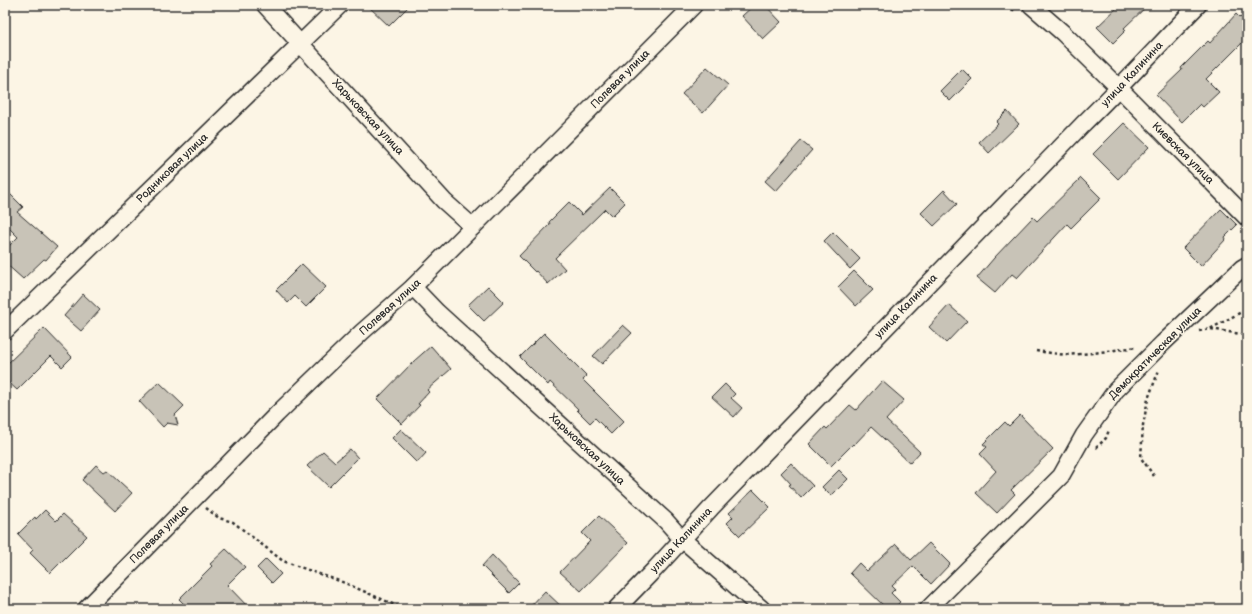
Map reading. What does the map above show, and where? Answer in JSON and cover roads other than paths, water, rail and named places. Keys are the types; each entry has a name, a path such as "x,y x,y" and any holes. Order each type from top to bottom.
{"street":[{"name":"Харьковская улица","path":"265,5 444,201 473,227"},
{"name":"Родниковая улица","path":"5,331 340,5"},
{"name":"Полевая улица","path":"86,609 277,414 362,332 414,287 694,5"},
{"name":"Киевская улица","path":"1031,5 1063,33 1120,89 1247,218"},
{"name":"улица Калинина","path":"616,609 1066,142 1120,89 1156,48 1198,5"},
{"name":"Демократическая улица","path":"928,609 1061,476 1084,434 1116,390 1246,263"},
{"name":"Харьковская улица","path":"414,287 443,317 666,521 682,539 762,609"}]}
